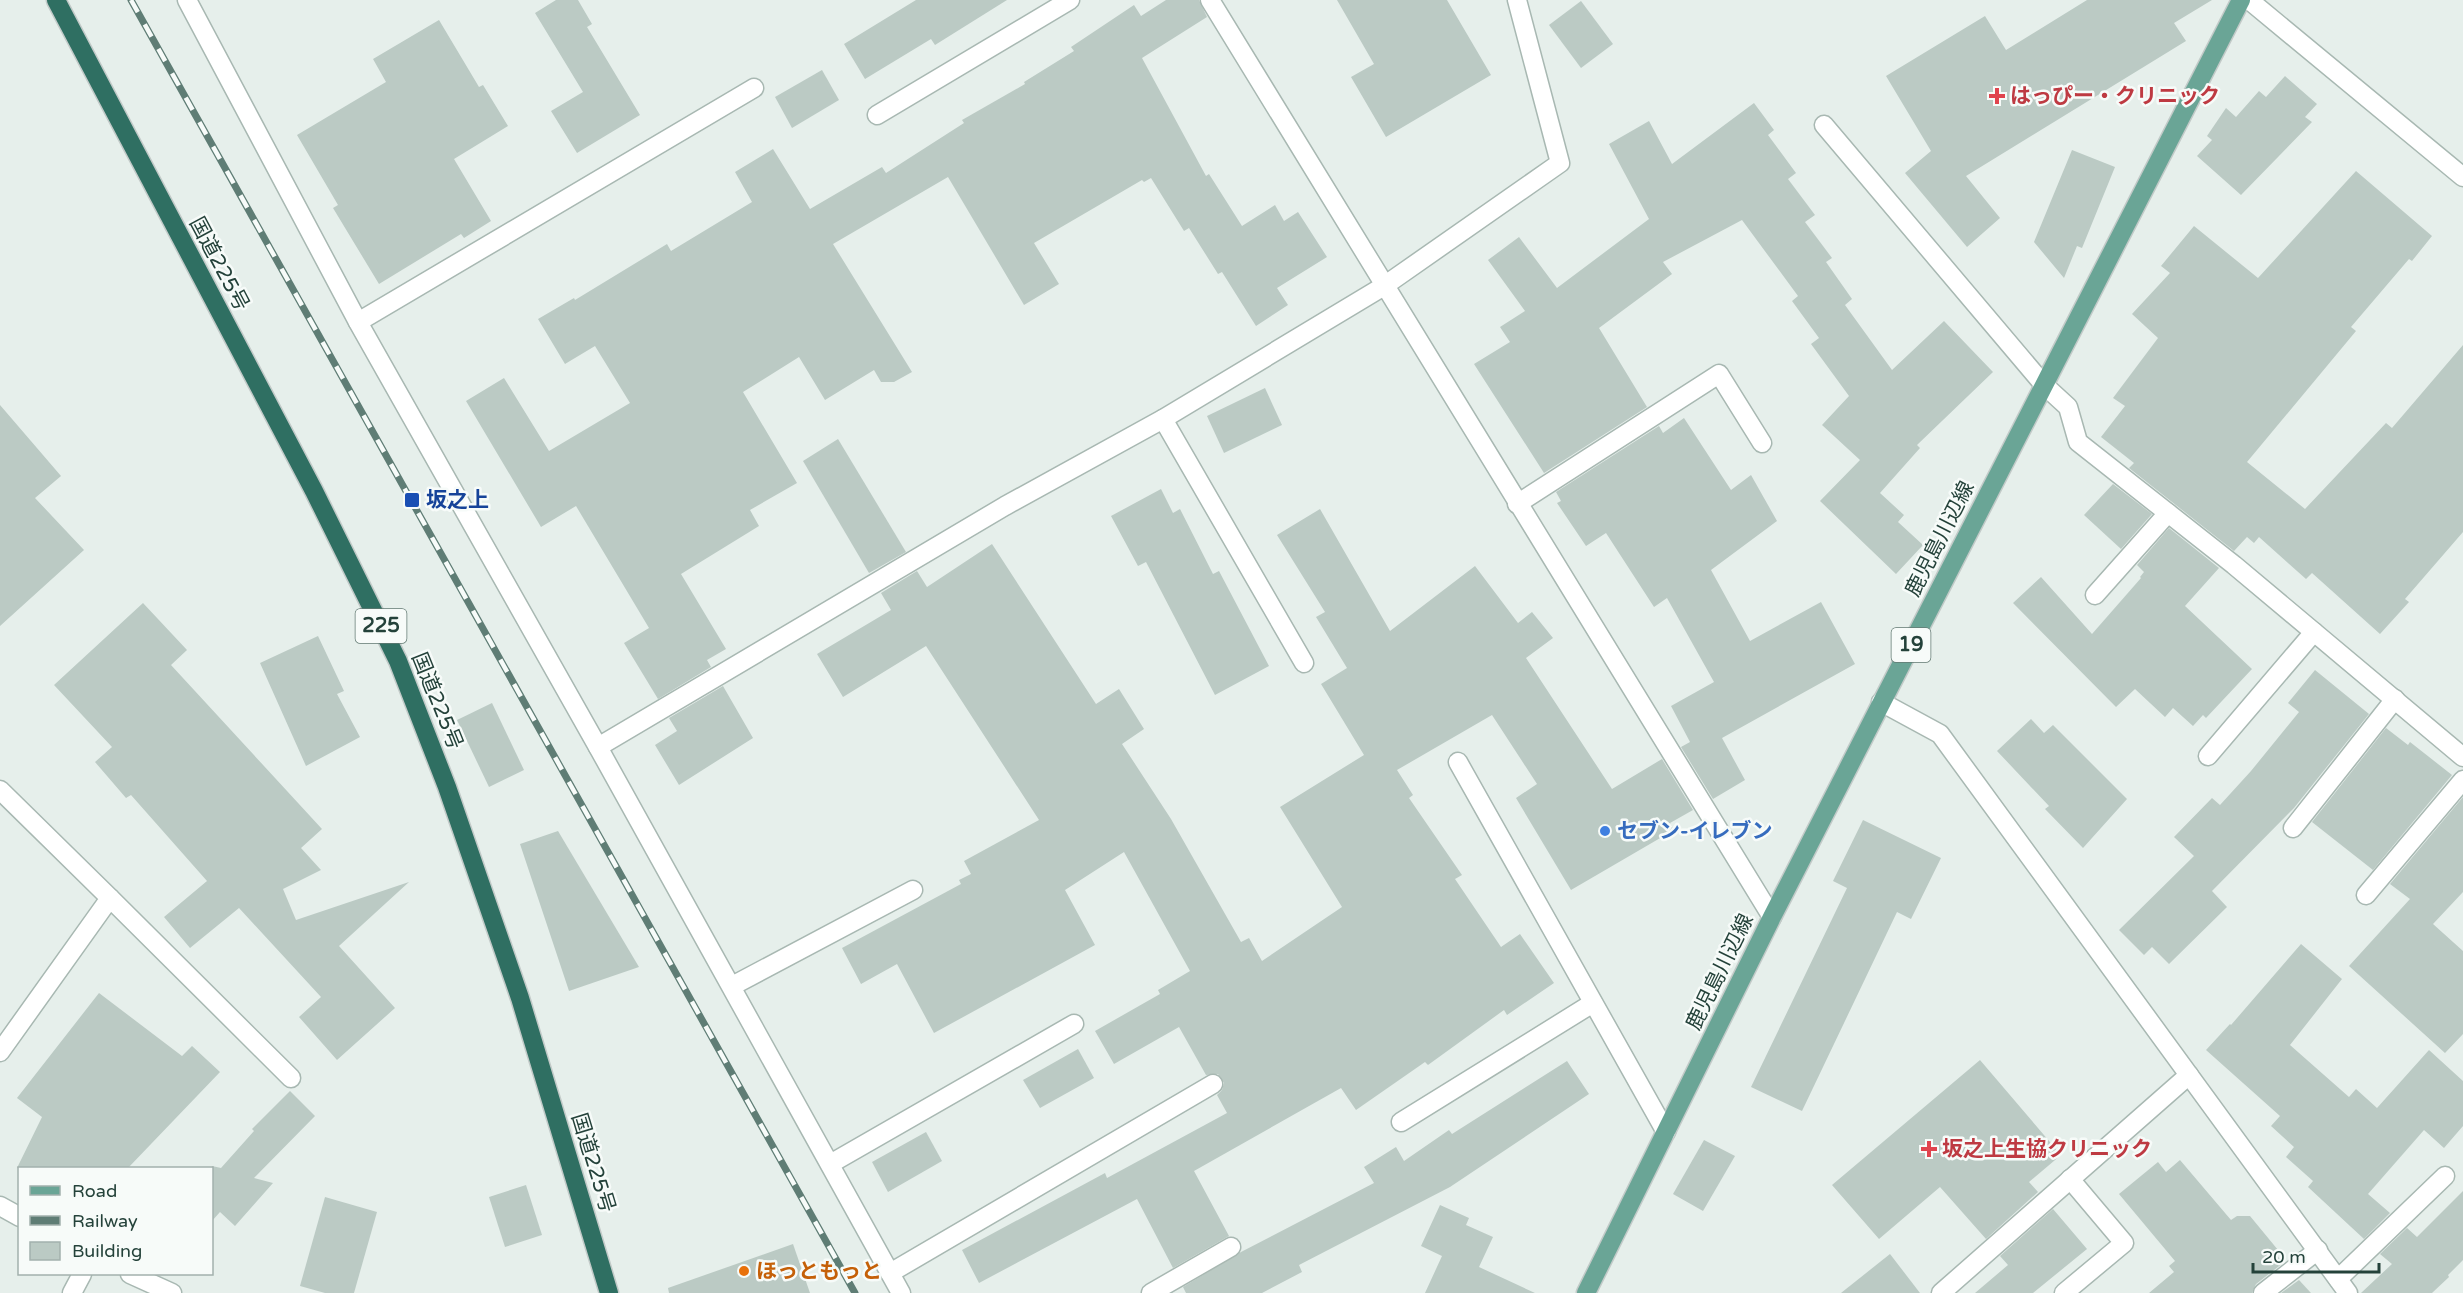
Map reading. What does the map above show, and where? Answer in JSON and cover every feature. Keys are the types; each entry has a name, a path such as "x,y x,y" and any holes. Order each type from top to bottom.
{"highway":[{"name":"国道225号","path":"56,0 314,491 398,661 447,787 520,998 609,1293"}],"main road":[{"name":"鹿児島川辺線","path":"1586,1293 1772,917 2241,0"}],"street":[{"path":"187,0 358,322 732,986 901,1293"},
{"path":"878,115 1070,0"},
{"path":"1210,0 1772,917"},
{"path":"598,747 1005,506 1163,419 1384,286 1560,164 1517,0"},
{"path":"2249,0 2463,177"},
{"path":"358,322 754,88"},
{"path":"1824,124 2044,385 2068,407 2079,442 2314,632 2463,757"},
{"path":"1517,504 1719,375 1762,443"},
{"path":"1163,419 1304,663"},
{"path":"2095,595 2168,513"},
{"path":"2208,756 2314,632"},
{"path":"2293,828 2395,699"},
{"path":"1881,702 1940,734 2343,1286 2445,1176"},
{"path":"1458,762 1666,1132"},
{"path":"2366,895 2463,780"},
{"path":"0,790 291,1078"},
{"path":"732,986 913,890"},
{"path":"0,1052 110,898"},
{"path":"1401,1122 1593,1003"},
{"path":"830,1164 1074,1024"},
{"path":"1941,1293 2189,1075"},
{"path":"890,1273 1214,1084"},
{"path":"2064,1293 2124,1243 2070,1179"},
{"path":"0,1206 18,1216"},
{"path":"1151,1293 1231,1247"},
{"path":"2263,1293 2318,1250"},
{"path":"72,1293 81,1275"},
{"path":"132,1275 172,1293"}],"building":[{"path":"556,0 578,0 592,24 587,27 640,115 577,153 551,111 583,92 535,13"},
{"path":"916,0 1007,0 935,45 931,39 865,79 844,44"},
{"path":"1166,0 1199,0 1207,17 1142,58 1206,176 1209,174 1242,226 1275,205 1284,221 1298,212 1327,257 1277,288 1288,305 1256,326 1222,272 1218,274 1189,228 1184,231 1151,178 1144,182 1142,180 1034,243 1059,284 1024,305 948,177 833,244 912,372 894,382 881,382 874,370 825,400 799,357 743,392 797,483 750,510 759,526 681,574 726,649 707,660 711,667 658,699 624,643 649,628 576,506 541,527 466,401 504,378 549,451 630,403 595,346 565,364 538,319 574,298 575,300 667,244 671,251 752,202 735,172 773,149 810,209 882,167 886,173 964,123 962,120 1025,84 1024,82 1074,51 1071,47 1134,5 1141,16"},
{"path":"1337,0 1447,0 1491,75 1386,137 1351,77 1374,64"},
{"name":"はっぴー・クリニック","path":"2087,0 2212,0 2174,23 2186,41 1966,176 2000,218 1967,247 1905,173 1931,151 1886,76 1985,16 2006,50"},
{"path":"1581,1 1613,44 1581,68 1549,25"},
{"path":"439,20 479,87 483,85 508,126 454,159 491,221 464,238 461,234 379,284 333,208 338,205 297,135 386,82 373,59"},
{"path":"822,70 839,100 792,128 775,97"},
{"path":"2285,76 2317,104 2305,117 2312,122 2241,195 2197,156 2212,140 2207,136 2226,108 2236,117 2259,91 2266,97"},
{"path":"1754,103 1774,130 1768,135 1796,173 1788,179 1815,215 1805,222 1832,258 1826,262 1852,299 1845,305 1892,370 1944,321 1993,372 1917,445 1920,448 1880,493 1904,515 1898,522 1923,545 1896,574 1820,501 1860,460 1822,425 1849,396 1811,344 1819,338 1792,301 1798,296 1742,220 1663,262 1672,274 1599,328 1647,407 1544,473 1474,364 1510,342 1500,327 1525,311 1488,260 1519,237 1557,288 1649,219 1609,144 1649,121 1672,164"},
{"path":"2072,150 2115,167 2082,248 2077,246 2064,278 2034,242"},
{"path":"2356,171 2432,236 2412,261 2409,259 2351,327 2356,331 2247,462 2305,509 2386,423 2392,428 2463,345 2463,532 2405,599 2409,602 2380,634 2312,573 2306,579 2259,537 2254,543 2247,537 2234,551 2129,468 2134,463 2101,437 2125,406 2113,398 2158,338 2132,314 2170,273 2161,266 2194,226 2258,278"},
{"path":"1265,388 1282,425 1224,453 1207,416"},
{"path":"0,405 61,476 35,498 84,550 0,626"},
{"path":"1684,418 1731,490 1751,475 1777,521 1711,570 1750,641 1821,602 1855,664 1722,738 1745,780 1713,799 1681,747 1690,742 1671,706 1714,682 1667,598 1654,607 1606,533 1586,546 1557,503 1561,501 1556,492 1659,426 1663,433"},
{"path":"838,439 906,552 869,573 803,461"},
{"path":"2113,484 2152,514 2121,549 2084,515"},
{"path":"1161,489 1173,513 1180,509 1213,574 1219,571 1269,666 1215,695 1146,562 1138,566 1111,516"},
{"path":"1320,509 1390,631 1475,566 1518,623 1532,612 1553,638 1526,658 1612,789 1662,759 1693,810 1670,823 1674,830 1571,890 1516,798 1537,784 1492,715 1397,770 1413,795 1409,798 1462,875 1455,879 1501,947 1520,934 1554,983 1507,1015 1504,1010 1428,1065 1425,1062 1356,1110 1341,1088 1194,1171 1229,1236 1173,1268 1137,1199 979,1283 962,1250 1105,1173 1107,1178 1227,1113 1217,1095 1224,1083 1218,1074 1206,1075 1179,1027 1114,1064 1095,1031 1160,994 1158,990 1190,971 1124,852 1065,890 1095,945 934,1033 897,964 861,984 842,948 961,884 959,880 971,874 964,861 1039,820 926,646 843,697 817,654 891,610 881,593 917,571 927,587 992,544 1096,704 1119,689 1144,729 1122,744 1171,819 1241,942 1249,938 1262,961 1342,907 1280,807 1364,755 1321,684 1347,668 1316,617 1325,612 1277,535"},
{"path":"2169,528 2219,568 2185,606 2252,669 2206,718 2203,715 2193,726 2173,708 2165,717 2135,689 2116,707 2013,603 2041,577 2092,634 2141,578 2144,572 2137,565"},
{"path":"143,603 187,650 171,665 322,829 301,848 321,870 283,889 296,920 409,882 339,946 395,1008 337,1060 299,1017 321,997 239,908 190,948 164,917 207,881 131,795 126,798 95,762 112,747 54,685"},
{"path":"318,636 344,691 337,694 360,737 306,766 260,663"},
{"path":"2315,670 2369,714 2294,808 2212,891 2227,907 2169,964 2152,947 2144,955 2119,930 2194,856 2174,837 2212,798 2220,805 2251,771 2299,712 2288,703"},
{"path":"723,686 753,738 679,785 655,745 677,731 669,718"},
{"path":"492,703 524,770 489,787 457,720"},
{"path":"2031,719 2044,733 2053,725 2127,799 2083,848 2045,809 2049,806 1997,751"},
{"path":"2386,728 2408,745 2410,742 2452,775 2373,870 2312,822"},
{"path":"2463,797 2463,892 2433,924 2463,951 2463,1034 2445,1053 2349,966 2410,899 2390,884"},
{"path":"1863,820 1941,858 1911,919 1897,912 1802,1111 1751,1087 1847,888 1833,881"},
{"path":"558,831 639,967 569,991 520,844"},
{"path":"2301,944 2342,979 2290,1045 2349,1097 2356,1089 2377,1108 2429,1050 2463,1081 2463,1126 2444,1148 2424,1130 2368,1194 2390,1213 2364,1239 2308,1187 2313,1181 2286,1157 2294,1147 2271,1126 2280,1116 2206,1050 2231,1025"},
{"path":"99,993 182,1056 192,1046 220,1072 129,1167 17,1168 42,1117 17,1098"},
{"path":"1078,1049 1094,1078 1040,1108 1023,1080"},
{"name":"坂之上生協クリニック","path":"1980,1060 2061,1155 2029,1182 2038,1192 1986,1239 1940,1187 1879,1239 1832,1185"},
{"path":"1567,1061 1589,1094 1450,1187 1299,1265 1302,1272 1262,1293 1186,1293 1183,1287 1241,1252 1374,1183 1364,1167 1396,1147 1404,1161 1449,1130 1452,1134"},
{"path":"290,1091 315,1116 254,1178 273,1183 235,1226 220,1212 213,1220 212,1166 221,1168 254,1131 252,1129"},
{"path":"926,1132 942,1161 888,1192 872,1162"},
{"path":"1704,1140 1735,1156 1703,1211 1673,1194"},
{"path":"2180,1160 2231,1220 2237,1216 2250,1216 2278,1250 2275,1253 2283,1263 2256,1284 2252,1293 2149,1293 2174,1272 2169,1266 2175,1261 2119,1194 2158,1162 2166,1172"},
{"path":"526,1185 542,1235 505,1247 489,1197"},
{"path":"2463,1191 2463,1260 2448,1275 2449,1277 2432,1293 2361,1293 2392,1264 2380,1254 2407,1228 2417,1237"},
{"path":"325,1197 377,1212 354,1293 325,1293 300,1286"},
{"path":"1440,1205 1469,1218 1466,1225 1493,1237 1479,1267 1535,1293 1425,1293 1442,1256 1421,1246"},
{"path":"2053,1209 2087,1249 2033,1293 1975,1293 2008,1265 2000,1256"},
{"path":"793,1244 810,1293 669,1293 668,1288"},
{"path":"1890,1254 1920,1293 1841,1293"},
{"path":"2299,1280 2311,1293 2281,1293"}],"railway":[{"path":"131,0 855,1293"}],"place":[{"name":"はっぴー・クリニック","path":"1997,96"},
{"name":"坂之上","path":"412,500"},
{"name":"セブン-イレブン","path":"1605,831"},
{"name":"坂之上生協クリニック","path":"1929,1149"},
{"name":"ほっともっと","path":"744,1271"}]}
